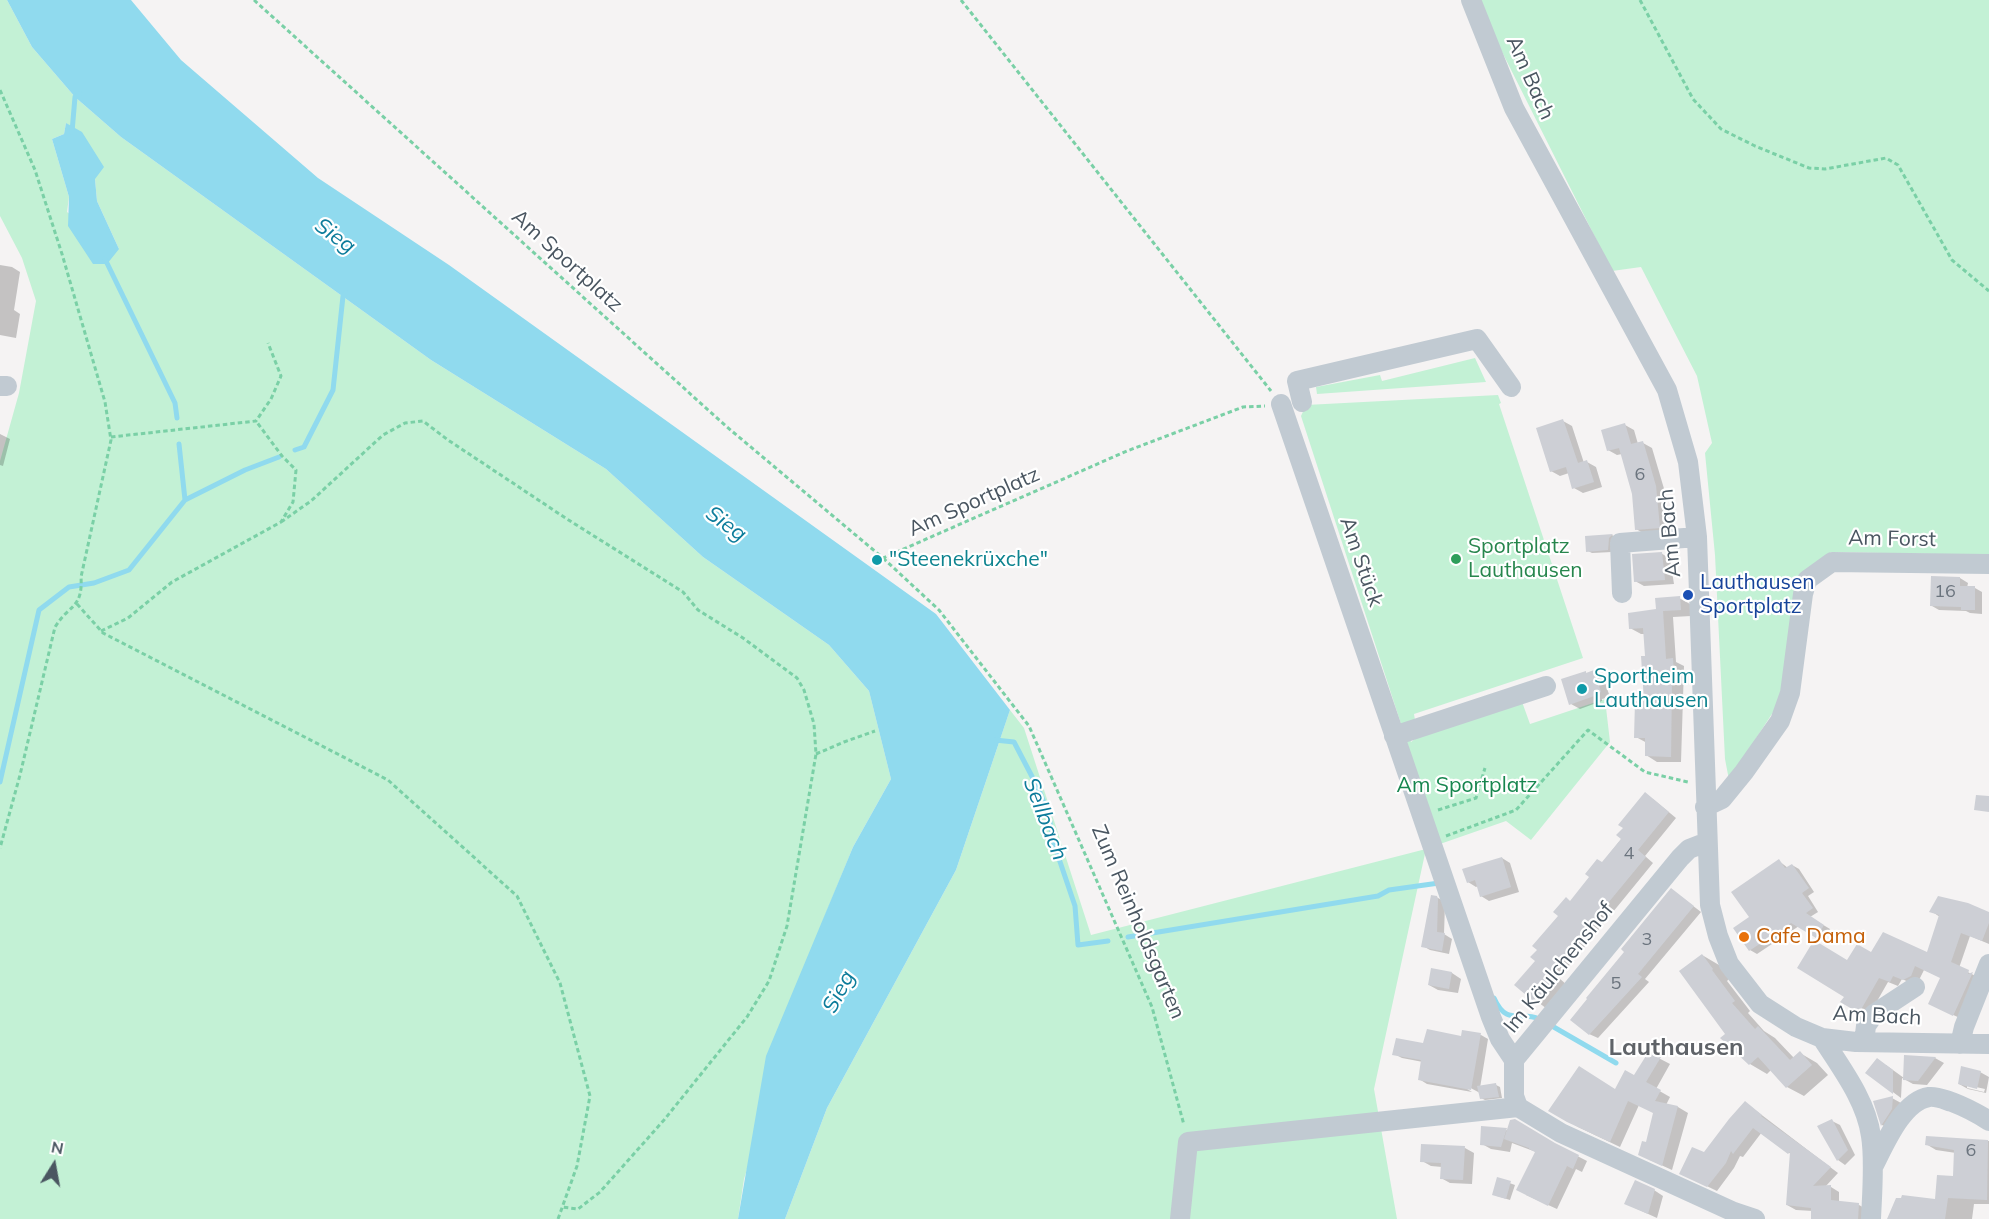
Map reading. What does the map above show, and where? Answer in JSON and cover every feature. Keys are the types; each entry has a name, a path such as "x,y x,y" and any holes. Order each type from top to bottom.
{"street":[{"name":"Am Bach","path":"1471,0 1514,108 1667,390 1688,462 1697,537 1710,905 1718,936 1729,964 1760,1004 1796,1027 1822,1038 1864,1042 1989,1044"},
{"path":"1302,402 1297,381 1477,339 1511,387"},
{"name":"Am Stück","path":"1281,405 1491,1017 1500,1039 1514,1060"},
{"path":"1622,593 1620,543 1697,537"},
{"name":"Am Forst","path":"1705,807 1722,799 1780,720 1790,693 1803,594 1807,580 1832,562 1989,564"},
{"path":"1394,736 1546,686"},
{"name":"Im Käulchenshof","path":"1518,1107 1514,1096 1514,1060 1680,858 1689,849 1707,842"},
{"path":"1960,1044 1964,1027 1989,964"},
{"path":"1864,1042 1866,1026 1874,1014 1915,987"},
{"path":"1822,1038 1845,1072 1863,1109 1871,1136 1871,1219"},
{"path":"1872,1170 1904,1112 1929,1097 1978,1113 1989,1121"},
{"path":"1180,1219 1188,1142 1518,1107 1561,1133 1734,1212 1755,1219"}],"path":[{"name":"Am Sportplatz","path":"255,0 728,427 883,558 1127,451 1243,407 1281,405"},
{"path":"961,0 1281,405"},
{"path":"1640,0 1693,99 1721,129 1755,147 1809,168 1826,169 1886,158 1898,165 1952,260 1989,291"},
{"path":"0,90 35,170 62,254 105,402 111,437 81,577 81,591 77,604 62,616 55,627 0,849"},
{"path":"111,437 256,421 271,399 281,375 268,343"},
{"path":"256,421 282,456 296,470 293,502 281,522"},
{"path":"101,632 128,618 172,582 281,522 311,501 384,435 405,423 423,421 567,519 683,592 698,610 743,638 797,678 804,690 814,724 816,754 787,926 770,981 747,1017 692,1086 600,1192 578,1209 562,1207"},
{"name":"Zum Reinholdsgarten","path":"883,558 939,610 1029,726 1152,1007 1188,1142"},
{"path":"77,604 101,632 388,780 516,896 560,983 590,1096 577,1166 558,1219"},
{"path":"1430,842 1516,810 1588,730 1645,772 1705,786"},
{"path":"816,754 875,731"},
{"path":"1422,816 1476,798 1485,768"},
{"path":"1482,780 1533,792"}],"green space":[{"path":"0,0 7,0 32,47 75,97 121,137 431,360 606,469 703,557 829,645 869,691 891,779 853,847 824,918 744,1179 738,1219 0,1219 0,461 19,393 36,301 22,258 0,216","holes":["66,123 95,179 97,201 119,249 67,212 69,197 52,139 64,134"]},
{"path":"1476,0 1989,0 1989,555 1831,552 1807,575 1779,703 1729,780 1725,759 1715,555 1705,453 1712,443 1697,376 1641,267 1612,271"},
{"path":"1475,358 1486,382 1317,394 1316,387 1380,375 1382,381"},
{"name":"Sportplatz Lauthausen","path":"1498,395 1501,403 1499,404 1583,658 1414,714 1415,720 1406,723 1411,742 1428,729 1521,699 1530,724 1605,699 1610,742 1531,840 1506,821 1440,844 1301,416 1306,405"},
{"path":"1010,710 1024,728 1091,935 1426,849 1374,1089 1397,1219 785,1219 827,1108 956,870"}],"water":[{"name":"Sieg","path":"7,0 131,0 181,60 318,178 449,265 936,614 1010,710 956,870 827,1108 785,1219 738,1219 766,1056 853,847 891,779 869,691 829,645 703,557 606,469 431,360 121,137 75,97 32,47"},
{"path":"66,123 82,132 104,167 95,179 97,201 119,249 107,264 93,264 68,226 69,197 52,139 64,134"}],"building":[{"path":"1563,419 1578,463 1587,460 1594,482 1572,489 1566,467 1550,472 1536,428"},
{"path":"1625,423 1631,444 1643,441 1656,486 1660,528 1635,530 1632,494 1619,448 1607,451 1601,430"},
{"path":"1613,534 1609,538 1608,550 1586,552 1585,536"},
{"path":"1662,552 1665,580 1634,582 1632,554"},
{"path":"1931,576 1960,577 1960,586 1975,586 1975,610 1930,606"},
{"path":"1680,596 1681,610 1663,611 1666,659 1673,658 1671,757 1645,756 1645,738 1634,738 1635,701 1644,701 1641,656 1645,656 1643,628 1629,629 1628,613 1656,609 1655,598"},
{"name":"Sportheim Lauthausen","path":"1594,670 1601,692 1569,705 1561,679"},
{"path":"1645,792 1669,812 1638,850 1646,857 1551,972 1560,979 1538,1005 1514,985 1535,961 1530,957 1537,950 1532,946 1558,916 1553,912 1566,897 1570,901 1589,877 1585,874 1597,859 1602,862 1621,839 1616,835 1623,828 1618,825"},
{"path":"1976,795 1989,796 1989,812 1974,810"},
{"path":"1502,857 1511,887 1480,897 1475,880 1467,883 1462,869"},
{"path":"1779,859 1785,868 1792,864 1809,888 1802,893 1813,908 1806,913 1824,925 1816,938 1791,923 1749,951 1733,928 1749,917 1731,892"},
{"path":"1671,888 1694,906 1638,974 1642,977 1589,1035 1570,1020 1624,952 1621,949"},
{"path":"1431,895 1437,896 1438,899 1437,932 1445,933 1442,951 1421,947"},
{"path":"1938,896 1968,903 1989,912 1989,923 1982,941 1961,933 1951,962 1969,970 1968,974 1973,972 1953,1016 1928,1004 1940,978 1915,966 1911,976 1903,980 1893,976 1890,982 1879,978 1859,1013 1840,1002 1844,997 1797,968 1814,940 1847,960 1857,944 1871,952 1883,932 1927,952 1939,915 1929,912"},
{"path":"1702,954 1735,1001 1732,1003 1755,1029 1758,1026 1790,1060 1800,1051 1812,1065 1786,1088 1758,1057 1749,1065 1720,1038 1725,1034 1679,971"},
{"path":"1431,968 1452,972 1449,989 1428,985"},
{"path":"1427,1029 1461,1036 1462,1030 1481,1033 1471,1090 1418,1080 1421,1060 1392,1055 1396,1038 1423,1043"},
{"path":"1649,1051 1661,1057 1646,1082 1661,1090 1655,1101 1678,1106 1662,1166 1638,1155 1642,1141 1646,1142 1653,1113 1628,1101 1610,1142 1548,1111 1579,1066 1615,1089 1625,1070 1634,1075"},
{"path":"1904,1055 1936,1057 1918,1081 1903,1080"},
{"path":"1877,1058 1893,1070 1893,1094 1865,1073"},
{"path":"1961,1066 1981,1071 1977,1089 1958,1084"},
{"path":"1496,1083 1499,1097 1480,1099 1477,1086"},
{"path":"1893,1096 1892,1109 1881,1126 1873,1101"},
{"path":"1745,1101 1761,1116 1831,1167 1813,1186 1831,1185 1831,1200 1859,1203 1858,1219 1811,1219 1811,1208 1786,1205 1790,1152 1788,1154 1753,1128 1733,1154 1731,1151 1726,1163 1707,1187 1679,1174 1692,1147 1704,1152"},
{"path":"1515,1119 1579,1155 1573,1169 1567,1166 1548,1206 1516,1190 1535,1152 1504,1139 1510,1120"},
{"path":"1832,1119 1848,1150 1837,1161 1817,1126"},
{"path":"1481,1126 1507,1128 1501,1147 1480,1145"},
{"path":"1926,1136 1988,1140 1987,1200 1948,1198 1945,1219 1887,1219 1896,1198 1901,1198 1902,1195 1935,1199 1937,1175 1953,1176 1954,1150 1925,1145"},
{"path":"1421,1144 1465,1146 1463,1180 1440,1179 1441,1163 1420,1162"},
{"path":"1497,1177 1511,1181 1506,1199 1492,1195"},
{"path":"1635,1180 1655,1189 1648,1214 1624,1204"}],"waterway":[{"path":"72,132 75,97 80,94"},
{"path":"105,259 175,403 177,418"},
{"path":"295,450 304,447 333,390 343,296 346,293"},
{"path":"0,782 39,610 69,587 94,583 129,570 185,500 179,444"},
{"path":"185,500 245,470 279,457"},
{"name":"Sellbach","path":"995,740 1014,742 1048,812 1054,844 1075,906 1078,945 1108,941"},
{"name":"Sellbach","path":"1128,937 1378,896 1389,890 1439,883"},
{"name":"Sellbach","path":"1494,998 1499,1007 1509,1015 1539,1019"},
{"name":"Sellbach","path":"1552,1026 1616,1063"}],"place":[{"name":"Sportplatz Lauthausen","path":"1456,559"},
{"name":"\"Steenekrüxche\"","path":"877,560"},
{"name":"Lauthausen Sportplatz","path":"1688,595"},
{"name":"Sportheim Lauthausen","path":"1582,689"},
{"name":"Cafe Dama","path":"1744,937"}],"district":[{"name":"Lauthausen","path":"1676,1048"}]}
